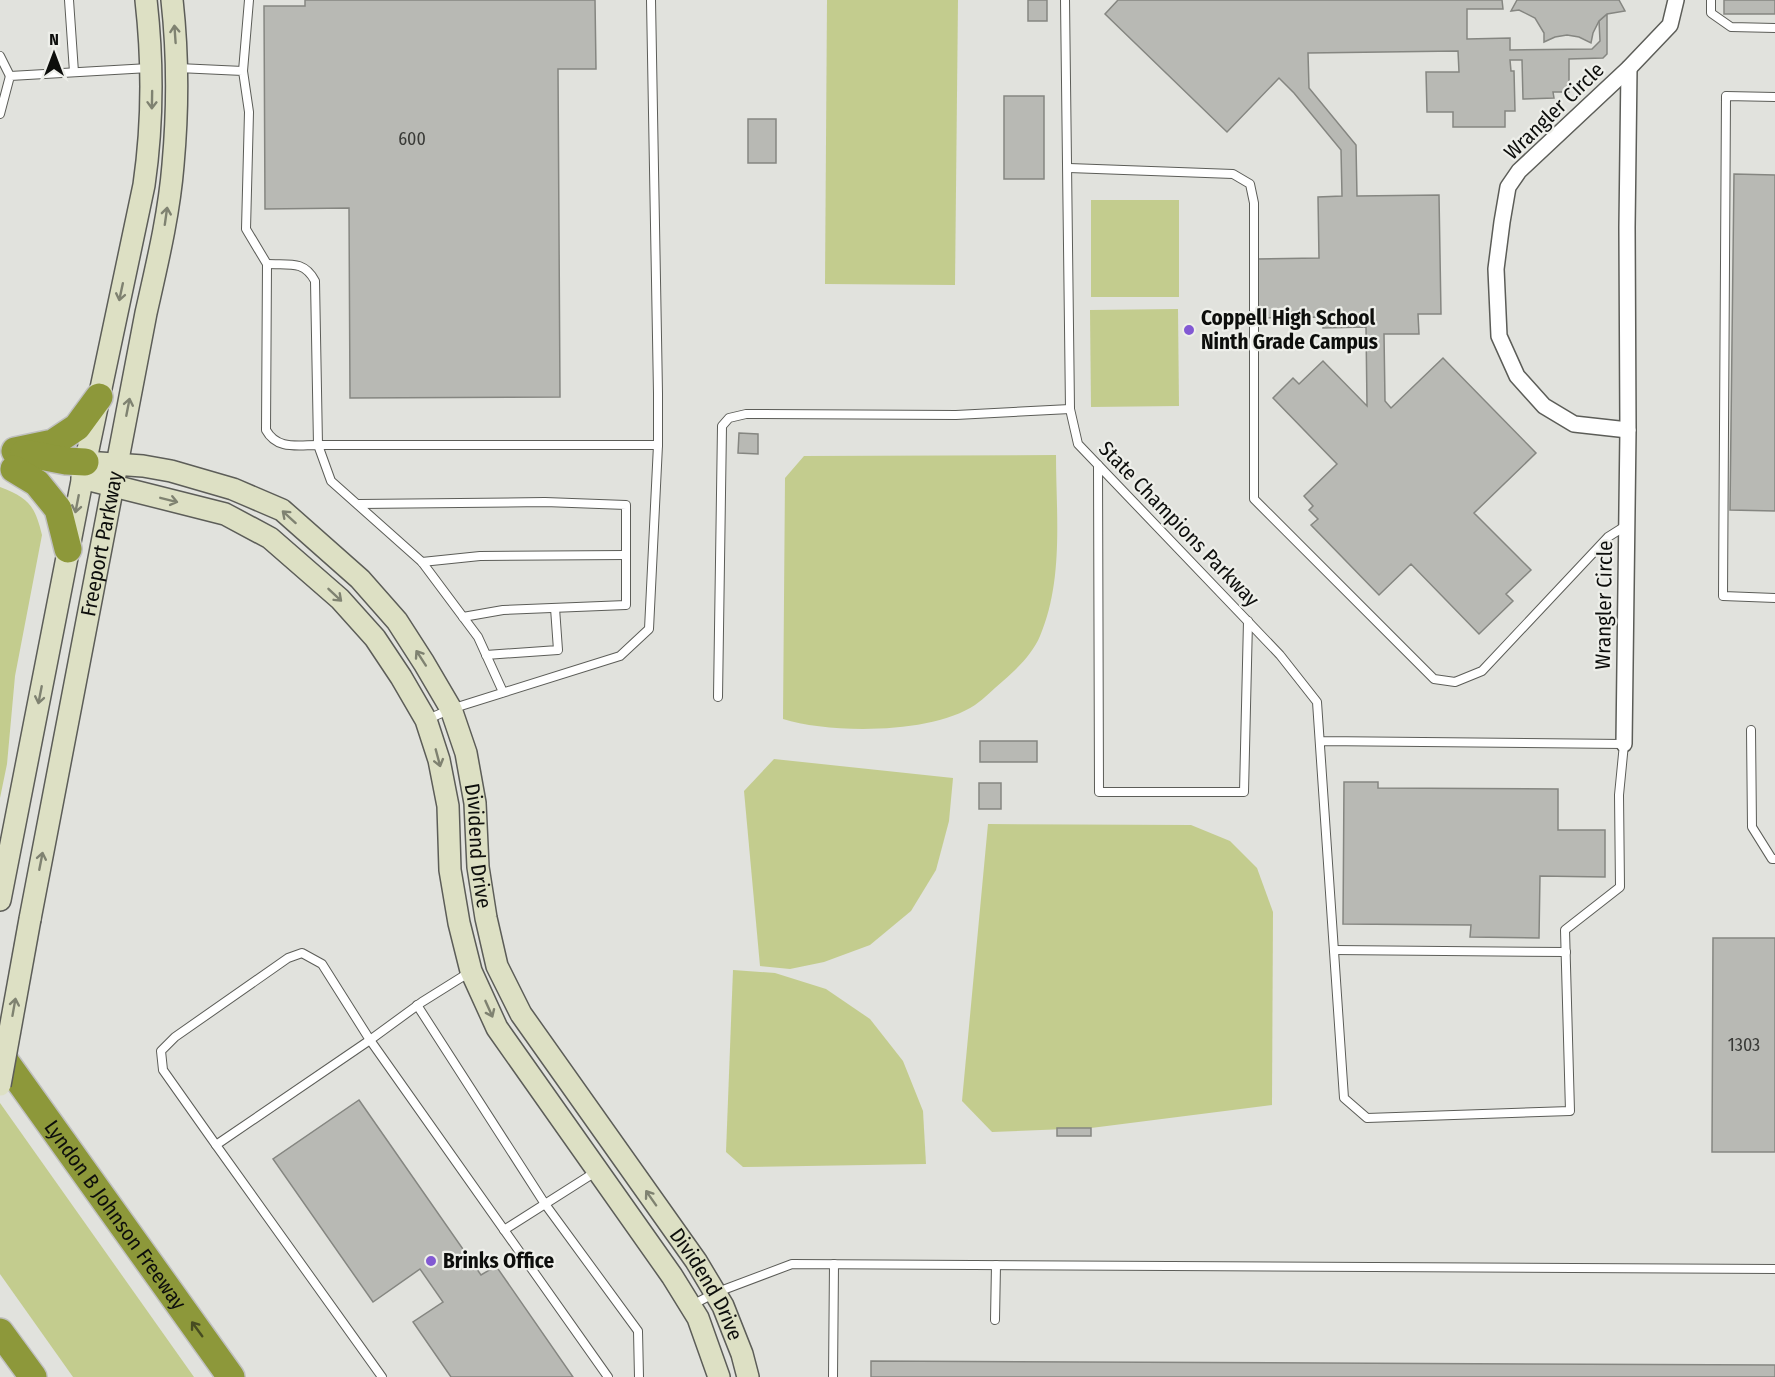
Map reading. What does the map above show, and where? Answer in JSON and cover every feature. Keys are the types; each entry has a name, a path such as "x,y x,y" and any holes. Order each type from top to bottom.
{"highway":[{"path":"7,459 53,443 77,426 99,397"},
{"path":"7,459 84,470"},
{"path":"7,459 37,483 58,509 68,549"},
{"path":"0,1046 10,1084"},
{"name":"Lyndon B Johnson Freeway","path":"0,1054 10,1084 231,1377"},
{"path":"0,1332 33,1377"},
{"path":"0,1360 10,1377"}],"street":[{"name":"Freeport Parkway","path":"2,891 68,549 144,185 151,118 150,40 146,0"},
{"name":"Freeport Parkway","path":"10,1084 30,919 164,229 173,165 176,35 172,0"},
{"path":"1629,68 1670,25 1676,0"},
{"path":"151,68 176,68"},
{"name":"Wrangler Circle","path":"1628,429 1574,424 1544,406 1517,376 1499,336 1496,269 1508,187 1519,171 1629,68"},
{"name":"Wrangler Circle","path":"1624,744 1629,68"},
{"name":"Dividend Drive","path":"84,470 117,465 171,471 233,489 282,510 360,579 397,621 451,708 466,753 474,793 478,867 497,966 521,1014 696,1261 727,1315 748,1377"},
{"name":"Dividend Drive","path":"84,470 113,486 225,514 270,538 340,599 375,638 426,720 440,760 447,806 450,870 459,923 471,971 497,1028 691,1305 698,1318 719,1377"},
{"path":"471,971 497,966"},
{"path":"598,1170 620,1154"}],"lane":[{"path":"69,0 74,72"},
{"path":"249,0 243,71 249,112 246,229 267,264 266,430 271,438 284,445 658,445"},
{"path":"426,720 451,708 620,656 650,629 658,445 651,0"},
{"name":"State Champions Parkway","path":"1065,0 1069,168 1070,410 1078,444 1280,655 1317,702 1344,1098 1367,1118 1570,1111 1566,952"},
{"path":"1711,0 1711,13 1731,27 1775,28"},
{"path":"0,56 10,76 0,114"},
{"path":"10,76 151,68"},
{"path":"176,68 243,71"},
{"path":"1775,97 1726,96 1723,584 1723,596 1775,598"},
{"path":"1069,168 1233,174 1250,184 1254,203 1254,500 1434,679 1455,682 1482,671 1608,537 1627,525"},
{"path":"267,264 298,265 309,270 315,282 318,445 331,481 422,562 478,637 503,692"},
{"path":"718,697 722,426 729,418 746,414 956,416 1070,410"},
{"path":"1098,465 1099,792 1244,792 1248,621"},
{"path":"359,504 545,502 626,506 626,605 504,610 463,617"},
{"path":"422,562 480,556 626,555"},
{"path":"486,655 558,650 555,608"},
{"path":"1751,730 1752,827 1772,859 1775,859"},
{"path":"1320,741 1624,744 1619,795 1620,887 1565,930 1566,952 1333,946"},
{"path":"382,1377 163,1070 161,1051 175,1037 288,958 302,953 322,964 370,1040 608,1377"},
{"path":"216,1145 370,1040 417,1005 471,971"},
{"path":"417,1005 545,1204 638,1331 639,1377"},
{"path":"504,1230 598,1170"},
{"path":"691,1305 715,1293 792,1264 1775,1269"},
{"path":"833,1377 834,1264"},
{"path":"995,1320 996,1265"}],"green space":[{"path":"827,0 958,0 955,285 825,284"},
{"path":"1091,200 1179,200 1179,297 1091,297"},
{"path":"1178,309 1179,406 1091,407 1090,310"},
{"path":"1056,455 1057,546 1053,592 1040,636 1029,655 1014,671 975,705 956,715 934,722 854,729 803,724 783,719 785,478 804,456"},
{"path":"0,487 18,495 29,504 37,517 42,535 15,676 7,764 0,798"},
{"path":"774,759 953,778 949,821 936,870 911,911 870,945 824,962 790,969 760,966 744,791"},
{"path":"988,824 1191,825 1230,841 1257,868 1273,912 1272,1105 1091,1128 992,1132 962,1101"},
{"path":"733,970 775,973 826,989 870,1019 903,1061 923,1111 926,1164 743,1167 726,1152"},
{"path":"0,1103 194,1377 73,1377 0,1274"}],"building":[{"path":"305,0 595,0 596,69 558,69 560,397 350,398 349,208 265,209 264,6 305,6"},
{"path":"1028,0 1047,0 1047,21 1028,21"},
{"path":"1118,0 1502,0 1503,9 1467,9 1467,39 1510,38 1510,50 1592,49 1600,41 1599,21 1607,14 1607,54 1603,58 1569,59 1569,92 1553,92 1554,98 1523,99 1522,60 1510,60 1511,71 1514,71 1515,111 1505,111 1505,127 1453,127 1453,112 1427,112 1426,72 1459,72 1458,51 1308,53 1309,88 1356,145 1357,196 1439,195 1441,314 1418,314 1419,334 1384,334 1385,401 1391,408 1443,358 1536,453 1474,513 1531,570 1506,594 1513,601 1479,634 1411,564 1379,595 1311,525 1318,519 1309,510 1313,506 1304,496 1337,464 1273,398 1293,378 1299,384 1323,361 1367,406 1366,327 1323,328 1323,317 1258,318 1257,259 1319,258 1318,197 1342,196 1341,150 1279,78 1227,132 1105,14"},
{"path":"1517,0 1619,0 1625,11 1607,14 1599,21 1591,43 1579,37 1567,35 1544,42 1544,33 1535,18 1519,10 1511,11"},
{"path":"1724,0 1775,0 1775,14 1724,14"},
{"path":"1004,96 1044,96 1044,179 1004,179"},
{"path":"748,119 776,119 776,163 748,163"},
{"path":"1734,174 1775,175 1775,511 1730,510"},
{"path":"739,433 758,434 758,454 738,453"},
{"path":"980,741 1037,741 1037,762 980,762"},
{"path":"1344,782 1378,782 1378,788 1558,789 1558,830 1605,830 1605,877 1540,876 1539,938 1470,937 1471,925 1343,924"},
{"path":"979,783 1001,783 1001,809 979,809"},
{"path":"1713,938 1775,938 1775,1152 1712,1152"},
{"path":"359,1100 481,1275 496,1266 573,1377 451,1377 413,1322 443,1302 420,1269 373,1302 273,1159"},
{"path":"1057,1128 1091,1128 1091,1136 1057,1136"},
{"path":"871,1361 1775,1365 1775,1377 871,1377"}],"place":[{"name":"Coppell High School Ninth Grade Campus","path":"1189,330"},
{"name":"Brinks Office","path":"431,1261"}]}
